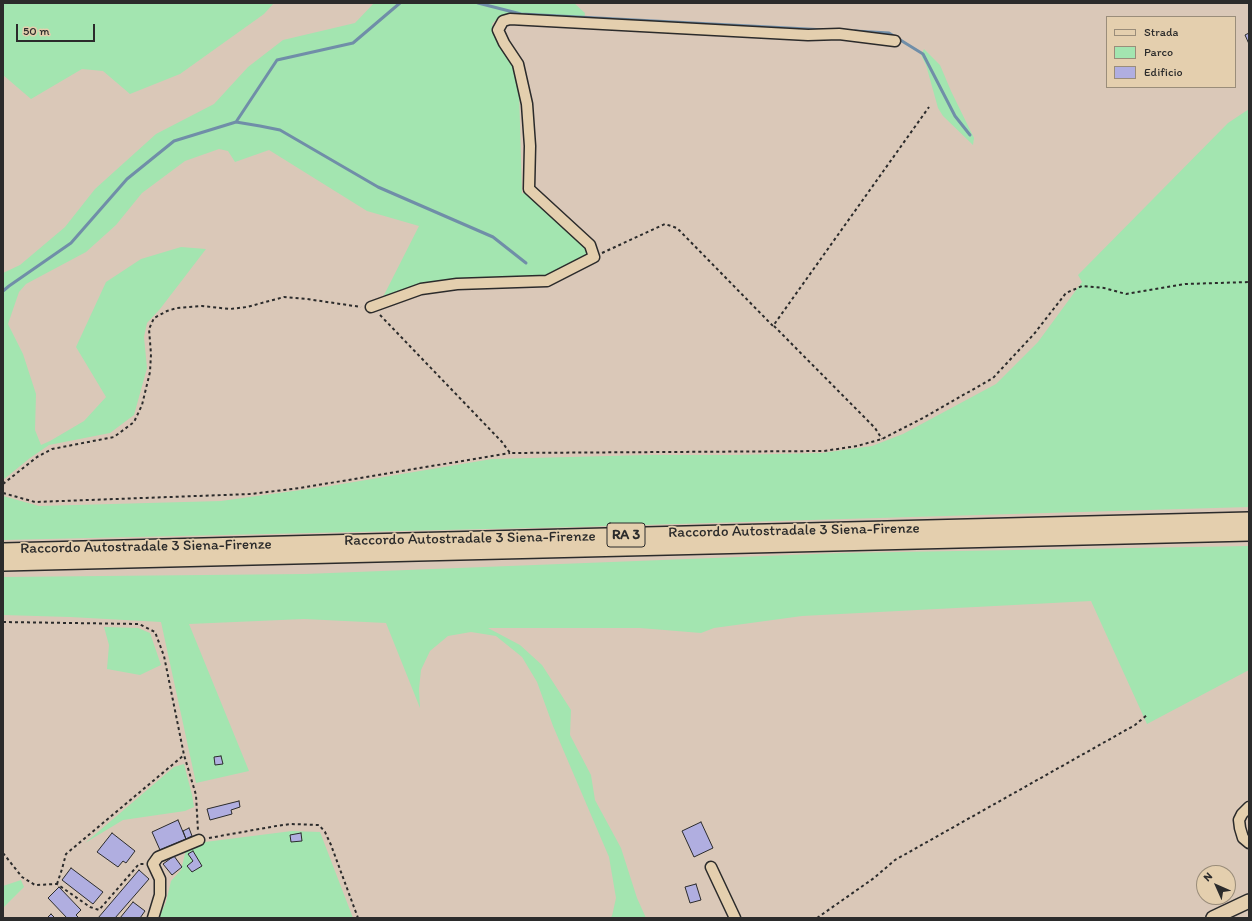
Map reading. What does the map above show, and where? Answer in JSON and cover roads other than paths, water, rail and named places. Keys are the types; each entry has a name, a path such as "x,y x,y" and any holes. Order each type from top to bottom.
{"highway":[{"name":"Raccordo Autostradale 3 Siena-Firenze","path":"3,551 1249,520"},
{"name":"Raccordo Autostradale 3 Siena-Firenze","path":"3,563 1249,533"}],"main road":[{"path":"1213,918 1249,900"}],"lane":[{"path":"372,306 428,288 457,284 547,281 594,257 590,245 529,188 530,146 528,104 518,64 504,43 498,30 503,21 510,19 808,35 839,34 895,41"},
{"path":"1249,807 1240,817 1239,824 1243,838 1249,843"},
{"path":"153,918 160,895 160,879 153,864 158,857 199,840"},
{"path":"711,867 735,918"}],"waterway":[{"path":"3,291 71,243 127,179 174,141 236,122 277,60 353,43 400,3"},
{"path":"478,3 521,14 826,30"},
{"path":"855,31 889,33 923,54 955,116 970,135"},
{"path":"236,122 280,130 378,187 493,237 526,263"}]}
